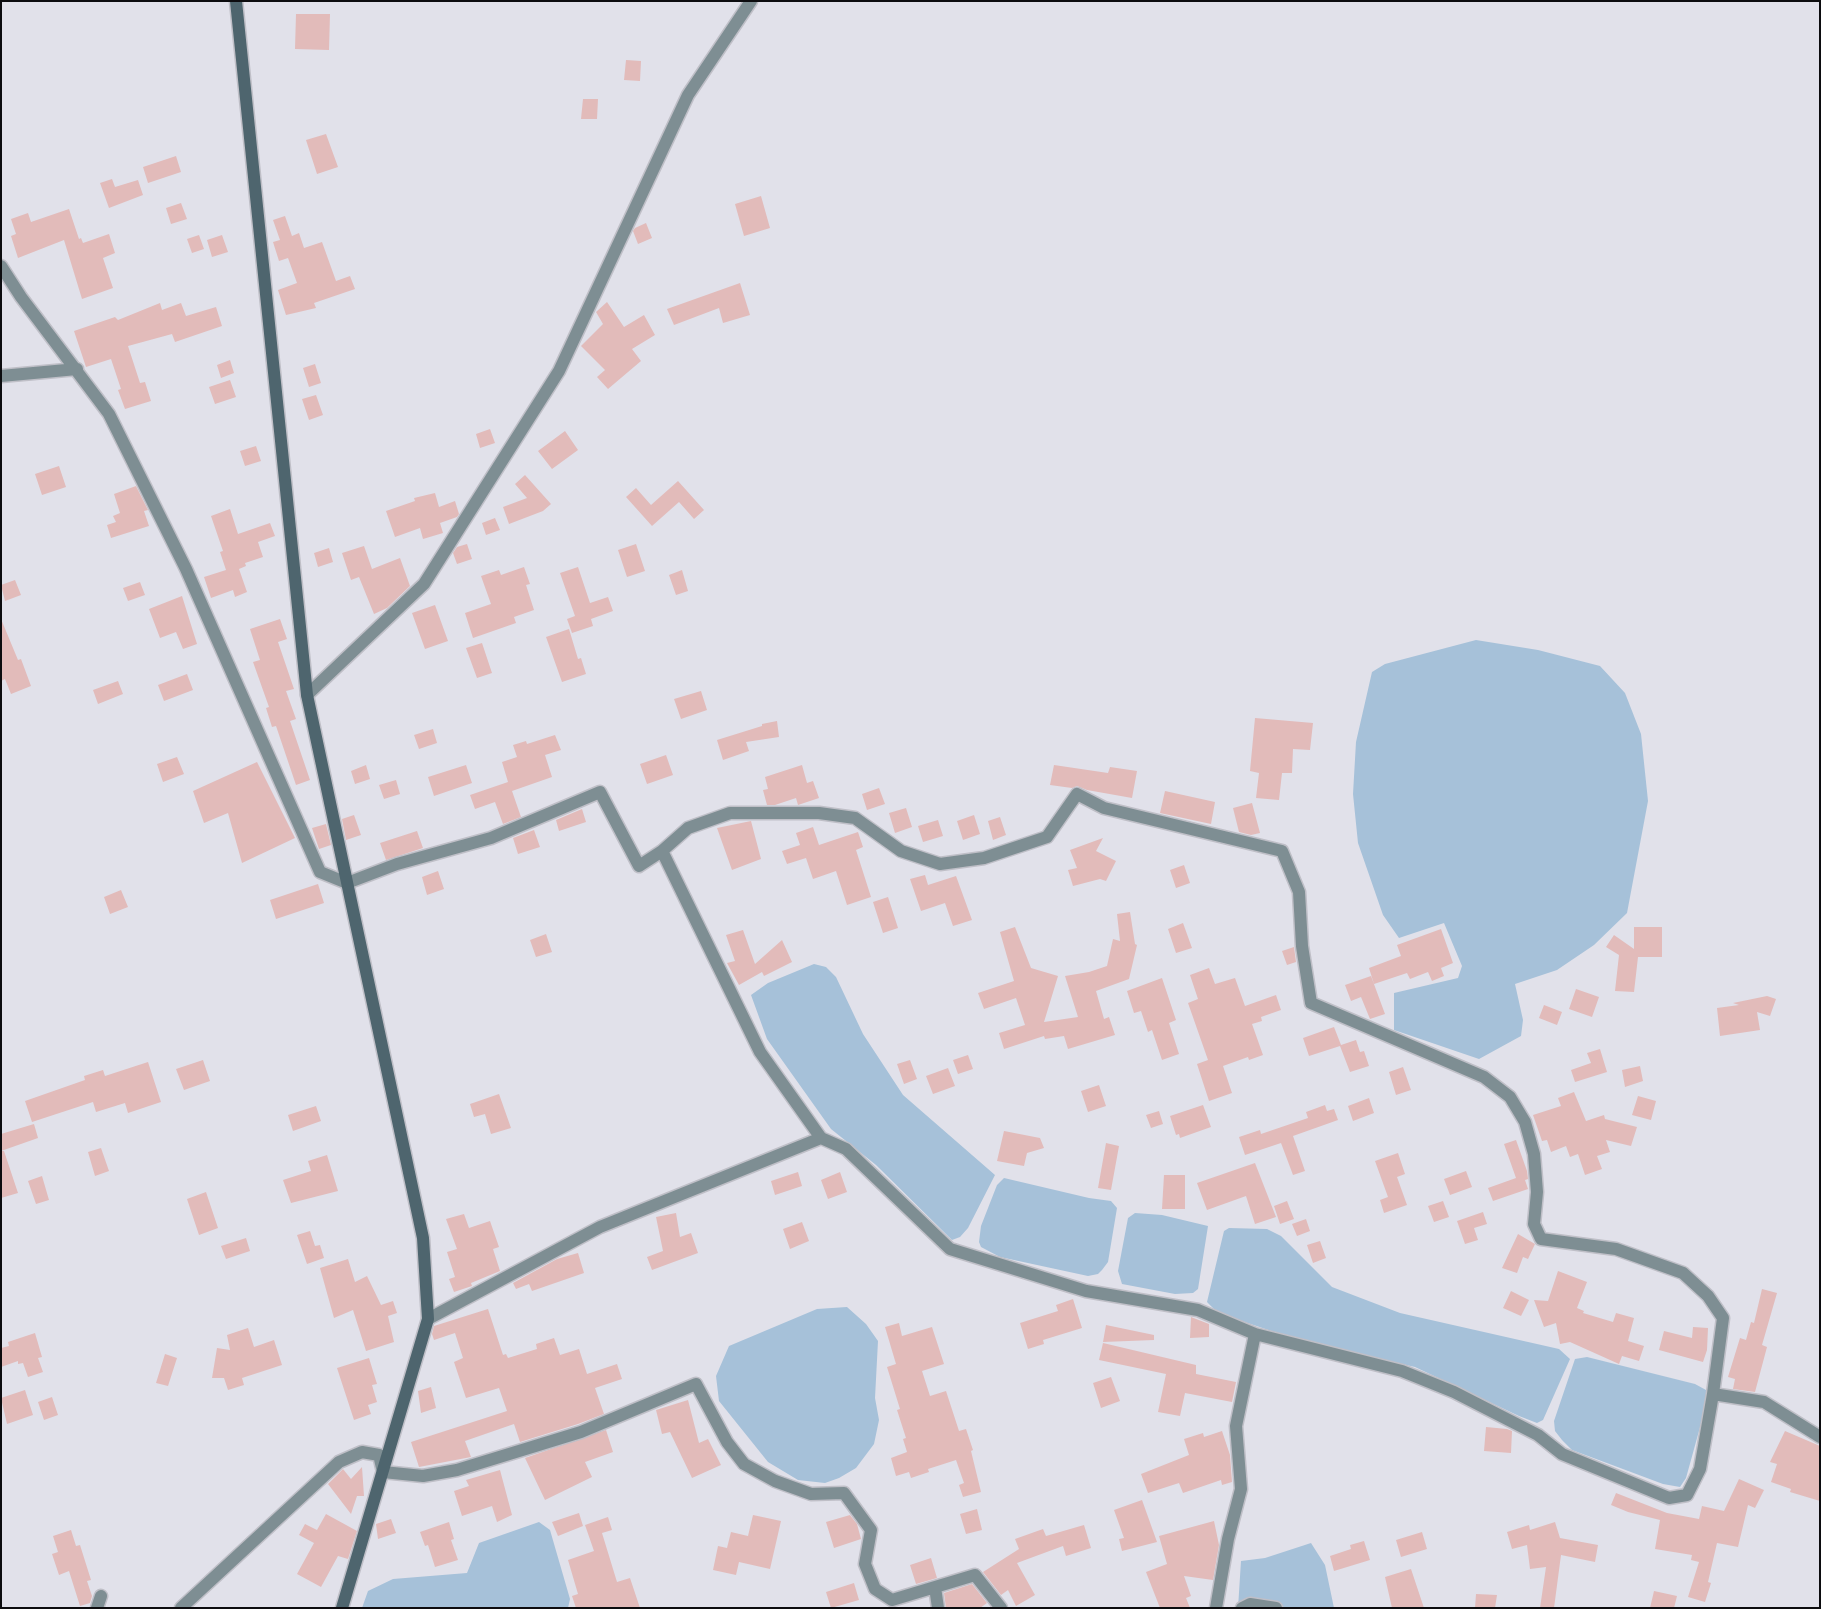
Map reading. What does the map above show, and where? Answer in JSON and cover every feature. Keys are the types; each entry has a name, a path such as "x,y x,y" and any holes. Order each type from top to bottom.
{"main road":[{"path":"236,1 307,695 423,1238 428,1319 342,1608"}],"street":[{"path":"307,695 424,584 559,372 688,95 751,1"},
{"path":"1,266 21,297 77,368 109,414 186,569 320,872 347,883 397,864 492,838 600,792 639,866 662,851 688,828 730,813 819,813 855,818 901,851 940,864 984,858 1047,837 1077,794 1104,808 1282,851 1299,892 1302,946 1311,1003 1484,1077 1510,1097 1525,1122 1534,1154 1537,1192 1534,1224 1541,1239 1616,1248 1683,1273 1708,1296 1723,1318 1713,1394 1700,1468 1686,1495 1669,1498 1562,1454 1538,1435 1454,1392 1411,1375 1255,1334 1198,1310 1086,1291 950,1249 846,1149 821,1138 760,1052 662,851"},
{"path":"1,376 77,368"},
{"path":"428,1319 600,1226 821,1138"},
{"path":"1216,1608 1228,1540 1241,1489 1236,1426 1255,1334"},
{"path":"180,1608 339,1462 362,1452 379,1455 383,1472 423,1476 457,1470 581,1432 696,1384 726,1442 744,1464 775,1481 811,1494 844,1493 871,1530 865,1564 875,1589 892,1600 975,1575 1001,1608"},
{"path":"1713,1394 1764,1402 1820,1437"},
{"path":"935,1587 938,1608"},
{"path":"1242,1608 1250,1604 1276,1608"}],"water":[{"path":"1476,640 1538,650 1600,666 1625,693 1641,734 1648,801 1627,913 1594,945 1557,970 1515,984 1523,1020 1521,1036 1479,1059 1394,1030 1394,993 1458,978 1462,966 1444,923 1399,938 1383,915 1358,843 1353,794 1356,742 1372,672 1385,664"},
{"path":"814,964 826,967 836,977 863,1034 903,1095 995,1175 968,1228 960,1237 952,1240 876,1165 831,1129 767,1039 751,995 768,983"},
{"path":"1004,1178 1089,1198 1111,1201 1117,1208 1108,1262 1102,1270 1098,1274 1088,1276 1000,1257 981,1247 979,1242 981,1226 997,1185"},
{"path":"1135,1213 1162,1215 1208,1226 1198,1289 1193,1293 1175,1294 1122,1284 1118,1271 1128,1218"},
{"path":"1229,1228 1267,1229 1281,1236 1332,1287 1400,1313 1559,1349 1570,1359 1543,1420 1537,1423 1519,1416 1415,1367 1301,1341 1218,1313 1207,1302 1224,1231"},
{"path":"847,1307 866,1324 878,1341 875,1398 879,1420 874,1444 856,1468 839,1478 825,1483 798,1480 768,1462 719,1401 716,1376 729,1346 817,1309"},
{"path":"1587,1357 1695,1384 1706,1390 1707,1402 1686,1478 1680,1487 1663,1484 1572,1450 1555,1431 1554,1421 1575,1359"},
{"path":"539,1522 550,1530 570,1599 568,1608 362,1608 368,1591 393,1579 467,1573 479,1543"},
{"path":"1311,1543 1325,1565 1334,1608 1238,1608 1241,1561 1265,1558"}],"building":[{"path":"296,14 330,14 329,50 295,49"},
{"path":"626,60 641,61 640,81 624,80"},
{"path":"583,99 598,99 597,119 581,119"},
{"path":"326,134 338,167 317,174 306,140"},
{"path":"176,156 181,172 148,183 143,167"},
{"path":"112,179 115,187 138,180 143,195 109,208 100,183"},
{"path":"761,196 770,228 744,236 735,204"},
{"path":"181,203 187,219 171,224 166,208"},
{"path":"69,209 79,239 81,238 83,243 109,234 115,253 103,258 113,288 82,299 64,240 18,258 11,236 16,234 11,219 28,213 31,222"},
{"path":"285,216 292,236 299,233 304,248 322,242 336,281 350,276 355,289 314,303 316,308 286,315 278,290 297,283 288,258 279,261 273,242 280,240 273,220"},
{"path":"646,223 652,238 638,244 633,231 635,228"},
{"path":"199,235 204,249 192,253 187,239"},
{"path":"222,235 228,252 212,257 207,240"},
{"path":"740,283 750,315 723,323 719,308 674,325 667,309"},
{"path":"607,302 624,327 644,315 655,335 632,349 641,361 608,389 597,377 605,370 581,346 603,324 596,312"},
{"path":"160,303 162,310 181,303 186,316 216,307 222,326 175,342 172,334 128,346 140,383 145,382 151,401 125,409 118,390 121,389 111,359 86,367 74,331 115,317 118,320"},
{"path":"230,360 234,373 221,378 217,365"},
{"path":"315,364 321,383 309,387 303,368"},
{"path":"230,380 236,397 215,404 209,387"},
{"path":"316,395 323,415 309,420 302,399"},
{"path":"490,429 495,443 480,448 476,434"},
{"path":"565,431 578,450 552,469 538,451"},
{"path":"256,446 261,461 245,466 240,451"},
{"path":"59,466 66,487 42,495 35,474"},
{"path":"525,475 551,504 543,511 509,524 503,507 527,498 515,484"},
{"path":"678,481 704,510 694,519 679,502 652,526 626,497 636,488 651,505"},
{"path":"136,486 148,510 144,511 149,526 111,538 107,525 116,522 113,516 120,513 114,494"},
{"path":"435,493 439,507 455,501 459,514 457,517 440,523 443,533 423,539 420,528 395,537 386,511 415,501 414,498"},
{"path":"230,509 238,534 270,523 275,536 258,542 263,557 245,563 246,566 239,569 247,592 235,597 233,590 211,598 204,577 226,570 220,552 223,551 211,516"},
{"path":"495,518 500,530 486,535 482,523"},
{"path":"467,544 472,559 457,564 453,553 457,547"},
{"path":"636,544 645,571 627,577 618,550"},
{"path":"364,546 372,569 400,558 410,586 387,608 374,614 359,577 351,580 342,553"},
{"path":"329,548 333,562 318,567 314,553"},
{"path":"524,567 530,584 526,585 534,610 514,617 516,623 473,638 465,613 491,604 481,576 499,570 501,575"},
{"path":"578,567 590,603 608,597 613,611 591,619 593,626 572,633 567,619 575,616 560,573"},
{"path":"682,570 688,591 676,595 669,575"},
{"path":"15,580 21,595 5,601 1,585"},
{"path":"140,582 145,595 128,601 123,588"},
{"path":"182,596 197,644 183,649 176,632 160,638 149,609"},
{"path":"435,605 448,641 425,649 412,613"},
{"path":"1,619 18,660 21,659 31,686 11,694 5,679 1,681"},
{"path":"280,619 287,639 278,642 294,689 286,691 296,719 290,721 310,780 296,785 276,726 272,727 266,708 269,707 253,662 260,660 250,629"},
{"path":"569,629 578,659 581,658 586,674 562,682 546,637"},
{"path":"482,643 492,673 477,678 466,648"},
{"path":"187,674 193,690 164,701 158,685"},
{"path":"118,681 123,694 98,704 93,690"},
{"path":"701,691 707,710 681,719 674,699"},
{"path":"1255,718 1313,723 1310,750 1293,749 1292,773 1282,773 1279,800 1256,798 1259,773 1250,771"},
{"path":"777,721 779,737 746,742 749,751 723,760 717,740 762,726 762,724"},
{"path":"433,729 437,743 419,749 414,735"},
{"path":"555,735 561,750 545,755 552,777 512,791 521,817 503,824 495,802 475,809 470,795 508,782 502,762 517,757 513,745 526,741 527,744"},
{"path":"666,755 673,775 647,784 640,764"},
{"path":"177,757 184,774 163,782 157,764"},
{"path":"257,762 295,838 242,863 228,813 204,823 193,791"},
{"path":"366,765 370,779 355,784 351,771"},
{"path":"466,765 472,783 434,796 428,777"},
{"path":"802,765 807,783 813,781 819,798 798,805 796,798 775,805 767,805 763,790 768,789 765,777"},
{"path":"1054,765 1108,773 1110,767 1137,771 1132,798 1087,790 1077,786 1072,788 1050,785"},
{"path":"396,780 400,794 384,799 379,785"},
{"path":"879,788 885,804 867,810 862,794"},
{"path":"1165,791 1215,802 1211,824 1160,813"},
{"path":"1252,803 1260,833 1251,835 1239,832 1233,808"},
{"path":"906,808 912,827 895,833 889,813"},
{"path":"582,809 586,822 559,831 556,820"},
{"path":"354,815 361,835 346,840 342,819"},
{"path":"974,815 980,834 963,840 957,821"},
{"path":"1000,817 1006,835 993,840 988,821"},
{"path":"938,820 943,836 923,842 918,826"},
{"path":"751,821 761,859 732,870 717,828"},
{"path":"326,824 331,845 319,849 312,828"},
{"path":"813,827 819,845 858,832 863,847 856,850 871,897 847,905 836,871 813,879 806,858 787,864 782,851 800,845 796,833"},
{"path":"534,830 540,847 518,854 513,838"},
{"path":"417,831 423,848 386,860 380,843"},
{"path":"1103,838 1096,851 1116,861 1106,881 1100,879 1073,886 1068,870 1077,868 1070,850"},
{"path":"1184,865 1190,883 1176,888 1170,870"},
{"path":"438,871 444,889 427,895 422,877"},
{"path":"925,875 928,885 956,876 972,920 953,926 945,903 921,911 910,879"},
{"path":"318,884 324,903 276,919 270,900"},
{"path":"121,890 128,907 110,914 104,897"},
{"path":"888,897 898,928 883,933 873,902"},
{"path":"1130,912 1135,944 1137,945 1129,979 1096,991 1104,1019 1109,1017 1115,1035 1068,1049 1064,1036 1045,1039 1044,1036 1004,1049 999,1033 1025,1025 1016,998 984,1009 978,993 1014,981 1000,932 1015,927 1031,968 1058,976 1044,1022 1078,1017 1065,976 1089,972 1107,966 1113,939 1120,941 1117,914"},
{"path":"1183,923 1192,948 1176,953 1168,929"},
{"path":"1634,927 1662,927 1662,957 1638,957 1634,992 1615,991 1619,955 1606,947 1614,935 1634,949"},
{"path":"1441,929 1453,963 1441,968 1444,976 1432,981 1428,972 1410,979 1407,973 1374,984 1369,968 1401,956 1397,945"},
{"path":"743,930 755,964 782,940 792,962 764,976 762,972 739,985 727,963 735,961 726,935"},
{"path":"546,934 552,952 536,957 530,940"},
{"path":"1294,947 1296,962 1287,965 1282,951"},
{"path":"1209,968 1215,984 1235,978 1245,1006 1276,995 1281,1010 1261,1017 1262,1021 1252,1024 1263,1055 1249,1060 1248,1057 1223,1066 1232,1093 1209,1101 1197,1064 1208,1060 1188,1003 1198,999 1190,975"},
{"path":"1371,976 1385,1014 1370,1019 1361,997 1351,1001 1345,985"},
{"path":"1162,978 1176,1020 1169,1023 1179,1054 1162,1060 1152,1030 1148,1032 1141,1011 1134,1013 1127,991"},
{"path":"1576,989 1599,997 1592,1017 1569,1009"},
{"path":"1767,996 1776,999 1770,1016 1757,1012 1760,1030 1720,1036 1717,1008 1739,1005 1733,1003"},
{"path":"1544,1005 1562,1012 1557,1025 1539,1018"},
{"path":"1334,1027 1341,1045 1356,1040 1360,1052 1364,1051 1369,1066 1350,1072 1340,1046 1309,1056 1303,1038"},
{"path":"1600,1049 1607,1072 1575,1082 1571,1070 1591,1063 1587,1053"},
{"path":"968,1055 973,1069 958,1074 953,1060"},
{"path":"203,1060 210,1081 184,1090 176,1069"},
{"path":"910,1060 917,1079 904,1084 897,1064"},
{"path":"148,1062 161,1102 128,1113 125,1103 96,1112 93,1102 32,1122 25,1101 85,1080 84,1076 103,1070 105,1076"},
{"path":"1640,1066 1643,1081 1625,1087 1622,1070"},
{"path":"1403,1067 1411,1090 1396,1095 1389,1072"},
{"path":"948,1068 955,1086 933,1094 926,1076"},
{"path":"1099,1085 1106,1106 1088,1112 1081,1091"},
{"path":"1574,1092 1586,1121 1604,1115 1605,1119 1637,1127 1631,1146 1606,1140 1610,1152 1597,1156 1602,1169 1585,1175 1578,1154 1570,1157 1566,1146 1551,1152 1547,1140 1542,1141 1533,1115 1561,1106 1558,1098"},
{"path":"499,1094 511,1128 491,1134 485,1114 474,1117 470,1104"},
{"path":"1638,1096 1656,1101 1651,1120 1632,1115"},
{"path":"1369,1098 1374,1113 1353,1121 1348,1106"},
{"path":"1203,1105 1211,1127 1180,1138 1179,1134 1176,1135 1170,1116"},
{"path":"1325,1105 1327,1111 1334,1109 1338,1120 1293,1136 1305,1171 1293,1175 1281,1143 1245,1155 1239,1137 1260,1130 1261,1134 1308,1118 1306,1112"},
{"path":"316,1106 321,1121 293,1131 288,1115"},
{"path":"1159,1111 1163,1124 1151,1128 1146,1115"},
{"path":"34,1124 38,1138 1,1151 1,1134"},
{"path":"1004,1131 1040,1138 1044,1148 1027,1153 1024,1166 997,1161"},
{"path":"1516,1140 1527,1171 1528,1179 1525,1180 1528,1189 1493,1201 1488,1188 1516,1178 1504,1144"},
{"path":"1106,1143 1119,1146 1111,1190 1098,1188"},
{"path":"101,1148 109,1171 95,1176 88,1152"},
{"path":"1,1151 4,1151 18,1193 1,1198"},
{"path":"1398,1153 1405,1174 1397,1177 1407,1205 1384,1213 1380,1200 1388,1197 1375,1161"},
{"path":"327,1155 338,1191 291,1203 283,1180 311,1171 308,1161"},
{"path":"1255,1163 1276,1217 1255,1224 1246,1196 1207,1210 1197,1183"},
{"path":"1466,1171 1472,1187 1450,1195 1444,1179"},
{"path":"798,1172 802,1186 775,1195 771,1181"},
{"path":"840,1172 847,1192 828,1199 821,1180"},
{"path":"1164,1175 1185,1175 1185,1209 1162,1209"},
{"path":"42,1176 49,1200 36,1204 28,1181"},
{"path":"206,1192 218,1228 199,1235 187,1199"},
{"path":"1287,1201 1294,1219 1280,1224 1274,1206"},
{"path":"1443,1201 1449,1217 1434,1222 1428,1206"},
{"path":"1483,1212 1487,1224 1474,1228 1478,1240 1465,1244 1457,1221"},
{"path":"676,1213 680,1237 691,1233 698,1253 652,1270 647,1257 663,1251 656,1217"},
{"path":"464,1214 469,1228 490,1221 499,1247 493,1249 500,1271 471,1283 472,1286 454,1292 449,1279 455,1277 447,1252 457,1249 446,1219"},
{"path":"1306,1219 1310,1231 1297,1236 1292,1224"},
{"path":"802,1222 809,1241 790,1249 783,1229"},
{"path":"310,1231 315,1246 320,1245 324,1258 307,1264 297,1235"},
{"path":"1518,1234 1535,1244 1528,1259 1523,1257 1517,1273 1502,1268"},
{"path":"246,1238 250,1251 226,1259 221,1246"},
{"path":"1320,1241 1326,1258 1313,1263 1307,1245"},
{"path":"578,1253 584,1273 532,1291 529,1284 516,1289 513,1283 557,1259"},
{"path":"348,1259 355,1282 367,1276 381,1305 393,1301 397,1313 388,1316 394,1342 366,1351 353,1310 334,1318 320,1268"},
{"path":"1558,1271 1587,1282 1577,1308 1584,1311 1583,1313 1613,1322 1616,1313 1634,1318 1628,1341 1644,1346 1639,1361 1622,1356 1619,1364 1570,1342 1560,1344 1556,1323 1544,1327 1534,1300 1548,1301"},
{"path":"1762,1289 1777,1293 1762,1345 1767,1347 1755,1392 1733,1389 1735,1379 1728,1377 1740,1338 1746,1340 1751,1322 1754,1323"},
{"path":"1511,1291 1529,1300 1521,1316 1503,1308"},
{"path":"1073,1299 1082,1328 1043,1340 1044,1344 1028,1349 1020,1323 1058,1311 1056,1305"},
{"path":"488,1309 503,1355 506,1354 508,1358 537,1349 536,1344 554,1338 560,1355 579,1349 587,1374 617,1364 622,1379 595,1388 604,1414 520,1442 514,1424 465,1441 471,1457 419,1467 411,1442 507,1411 499,1388 466,1398 454,1362 463,1358 455,1333 434,1340 432,1334 434,1326"},
{"path":"1191,1317 1209,1324 1209,1337 1190,1338"},
{"path":"899,1323 902,1336 932,1327 944,1364 922,1371 930,1396 946,1391 959,1431 966,1429 973,1450 971,1451 981,1492 963,1497 959,1485 964,1483 956,1460 928,1469 929,1472 911,1478 909,1472 896,1476 891,1458 907,1452 903,1439 906,1438 897,1410 900,1409 887,1367 896,1364 885,1327"},
{"path":"1106,1325 1154,1335 1154,1340 1103,1342"},
{"path":"1693,1327 1708,1328 1707,1350 1703,1362 1659,1350 1664,1331 1692,1338"},
{"path":"248,1328 254,1347 274,1340 282,1365 242,1378 244,1385 228,1390 224,1378 212,1378 217,1348 230,1350 227,1335"},
{"path":"35,1333 42,1357 38,1358 43,1372 28,1377 23,1363 18,1364 18,1361 1,1367 1,1348 9,1346 8,1342"},
{"path":"1103,1343 1196,1365 1196,1374 1236,1382 1232,1402 1185,1393 1180,1416 1158,1412 1166,1374 1099,1360"},
{"path":"165,1354 177,1358 168,1386 156,1383"},
{"path":"369,1358 377,1384 372,1385 377,1402 368,1405 371,1414 354,1420 337,1368"},
{"path":"1111,1377 1120,1401 1101,1408 1093,1383"},
{"path":"431,1387 436,1408 421,1413 418,1391"},
{"path":"25,1390 33,1415 7,1424 1,1398"},
{"path":"52,1397 58,1415 44,1420 38,1402"},
{"path":"688,1400 699,1443 708,1439 721,1465 692,1478 670,1432 662,1434 656,1410"},
{"path":"1486,1427 1512,1431 1511,1453 1484,1451"},
{"path":"606,1430 613,1452 585,1462 592,1477 545,1500 525,1458"},
{"path":"1222,1431 1230,1455 1232,1482 1222,1485 1221,1480 1183,1493 1179,1483 1148,1493 1141,1474 1189,1455 1184,1439 1203,1433 1204,1437"},
{"path":"1785,1431 1820,1446 1820,1501 1790,1492 1791,1489 1771,1482 1777,1464 1770,1462"},
{"path":"362,1467 364,1496 357,1496 351,1514 328,1484 343,1469 351,1479"},
{"path":"500,1470 512,1515 497,1522 492,1506 462,1516 454,1491 469,1486 466,1480"},
{"path":"1739,1479 1764,1490 1755,1508 1748,1505 1738,1547 1717,1543 1708,1582 1711,1583 1705,1602 1688,1597 1699,1562 1691,1560 1692,1555 1655,1549 1660,1520 1628,1512 1611,1505 1616,1493 1667,1513 1699,1519 1702,1506 1724,1511"},
{"path":"1142,1500 1157,1542 1122,1551 1119,1539 1124,1538 1114,1510"},
{"path":"977,1509 982,1530 966,1534 960,1514"},
{"path":"579,1513 583,1526 558,1536 552,1522"},
{"path":"326,1514 357,1531 348,1559 338,1556 321,1587 297,1574 314,1543 299,1535 305,1524 317,1530"},
{"path":"753,1515 781,1521 770,1569 739,1562 736,1575 713,1570 718,1546 727,1548 731,1532 748,1536"},
{"path":"850,1515 857,1524 861,1539 834,1548 826,1522"},
{"path":"608,1517 612,1530 602,1533 617,1582 630,1578 640,1608 576,1608 572,1596 578,1594 568,1560 594,1551 585,1525"},
{"path":"391,1519 396,1533 378,1539 376,1524"},
{"path":"1214,1521 1219,1545 1213,1580 1184,1576 1191,1596 1186,1598 1190,1608 1160,1608 1146,1572 1167,1564 1159,1536"},
{"path":"449,1522 454,1539 451,1540 458,1560 435,1567 428,1545 425,1546 420,1532"},
{"path":"1555,1522 1560,1538 1598,1545 1595,1562 1561,1555 1554,1608 1540,1608 1546,1567 1530,1569 1527,1545 1512,1549 1507,1532 1529,1525 1530,1530"},
{"path":"1084,1525 1091,1548 1066,1556 1063,1546 1017,1563 1035,1595 1016,1606 1008,1590 1001,1595 983,1572 1019,1549 1015,1539 1043,1529 1046,1536"},
{"path":"71,1530 76,1546 80,1545 91,1580 87,1581 92,1596 90,1603 80,1606 69,1571 59,1575 52,1554 58,1552 53,1536"},
{"path":"1422,1532 1427,1549 1401,1557 1396,1540"},
{"path":"1364,1541 1370,1560 1334,1571 1330,1556 1351,1549 1350,1545"},
{"path":"931,1558 937,1578 916,1584 910,1565"},
{"path":"1411,1569 1424,1608 1392,1608 1385,1577"},
{"path":"854,1583 859,1600 831,1608 826,1592"},
{"path":"972,1584 987,1603 980,1608 946,1608 944,1593"},
{"path":"1654,1591 1677,1596 1674,1608 1650,1608"},
{"path":"1476,1594 1497,1595 1495,1608 1475,1608"}]}
